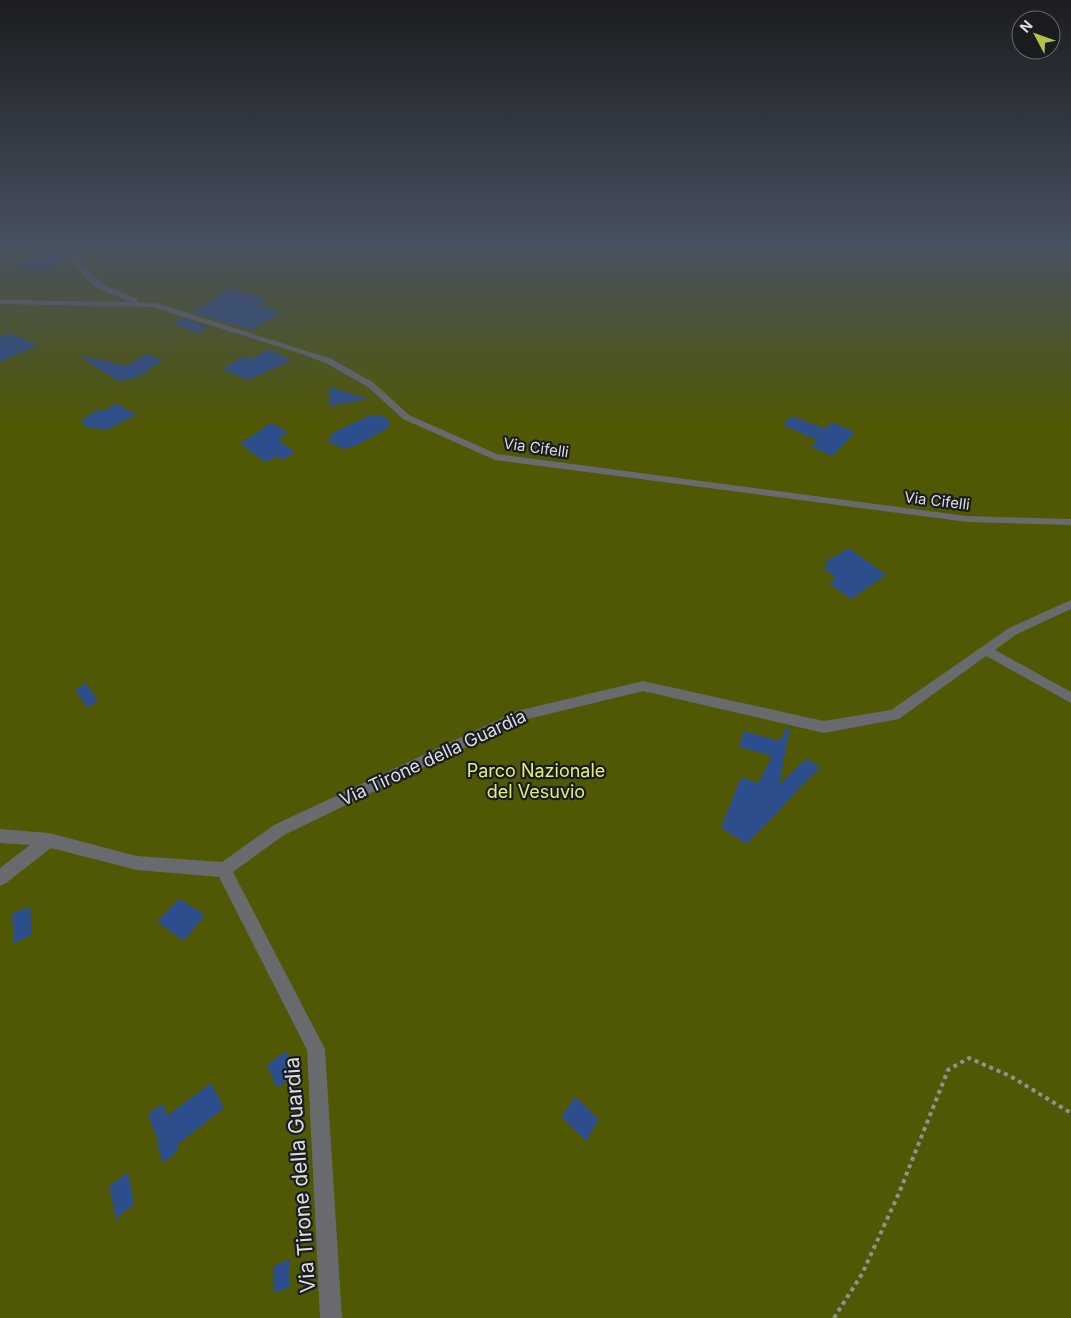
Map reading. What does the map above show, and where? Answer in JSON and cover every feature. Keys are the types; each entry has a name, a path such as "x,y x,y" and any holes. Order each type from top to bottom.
{"street":[{"name":"Via Cifelli","path":"155,306 329,361 370,385 406,417 496,457 967,519 1071,522"},
{"name":"Via Tirone della Guardia","path":"331,1318 316,1049 224,870 279,830 517,716 643,686 824,728 894,715 1013,631 1071,604"},
{"path":"984,650 1071,698"},
{"path":"0,836 48,840 137,863 224,870"},
{"path":"0,878 48,840"}],"path":[{"path":"834,1318 866,1265 899,1193 931,1108 948,1070 969,1058 1010,1076 1071,1113"}],"green space":[{"name":"Parco Nazionale del Vesuvio","path":"0,306 1071,306 1071,1318 0,1318"}],"building":[{"path":"202,306 258,306 282,312 252,330 192,312"},
{"path":"182,318 208,326 198,333 173,324"},
{"path":"9,333 38,345 0,362 0,337"},
{"path":"270,349 291,361 248,380 222,369 245,356 250,359"},
{"path":"147,354 163,360 138,377 119,381 82,358 84,356 126,366"},
{"path":"330,387 368,399 329,406"},
{"path":"116,403 136,415 106,430 82,426 86,424 80,421 99,409 104,411"},
{"path":"370,415 387,417 390,427 357,445 345,449 326,441 333,438 329,435"},
{"path":"792,416 826,429 831,422 855,432 833,456 811,447 817,440 783,425"},
{"path":"271,423 288,432 278,439 295,453 281,460 277,456 265,462 240,444"},
{"path":"849,548 886,575 851,599 829,583 836,578 823,568 829,565 824,562"},
{"path":"86,683 98,701 88,708 75,690"},
{"path":"787,727 790,728 779,785 806,759 820,767 747,844 721,828 741,777 758,783 772,756 739,747 743,731 780,741"},
{"path":"179,899 205,915 184,941 157,922"},
{"path":"30,906 32,935 14,943 12,914"},
{"path":"286,1051 297,1073 277,1088 267,1065"},
{"path":"211,1083 224,1108 177,1145 178,1151 163,1163 157,1145 159,1144 148,1114 163,1103 167,1116"},
{"path":"575,1097 599,1119 586,1141 561,1117"},
{"path":"128,1172 134,1204 116,1219 109,1186"},
{"path":"289,1259 289,1288 274,1292 273,1267"}]}
